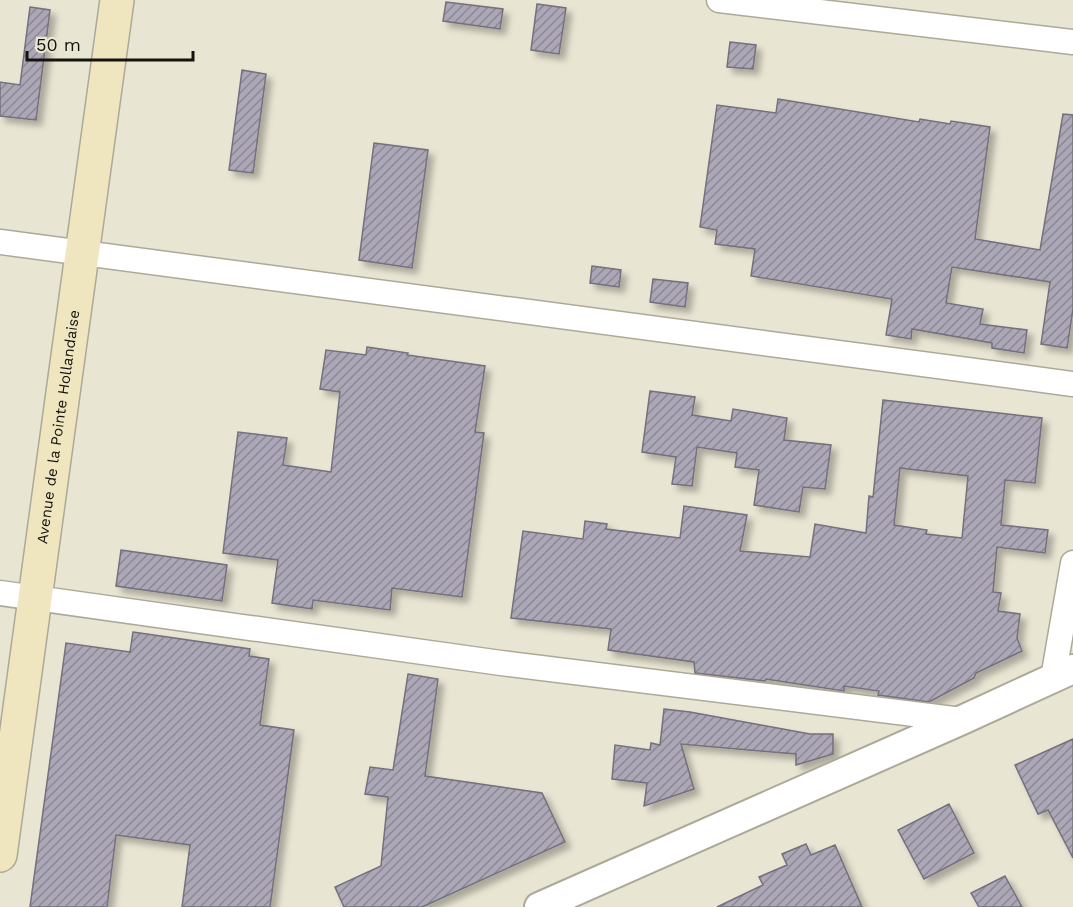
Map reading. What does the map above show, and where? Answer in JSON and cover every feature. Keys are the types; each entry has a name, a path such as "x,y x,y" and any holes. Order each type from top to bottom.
{"main road":[{"name":"Avenue de la Pointe Hollandaise","path":"0,855 33,598 117,0"}],"street":[{"path":"719,0 1073,42"},
{"path":"0,242 1073,384"},
{"path":"539,907 1063,673 1073,563"},
{"path":"0,593 501,663 962,720"}],"building":[{"path":"446,2 503,9 500,29 443,21"},
{"path":"537,4 566,8 559,54 531,50"},
{"path":"30,7 50,10 36,120 0,116 0,82 20,85"},
{"path":"730,42 756,45 753,69 727,67"},
{"path":"242,70 266,74 253,173 229,170"},
{"path":"778,99 919,122 920,119 950,124 951,121 990,127 975,239 1040,250 1063,114 1073,115 1073,309 1067,348 1041,344 1050,282 952,267 946,303 983,309 980,324 1027,330 1024,353 992,348 992,343 912,329 911,339 886,335 892,299 751,276 755,249 715,244 717,230 700,227 717,105 776,113"},
{"path":"374,143 428,150 412,268 359,260"},
{"path":"592,266 621,270 619,287 590,283"},
{"path":"653,279 688,283 685,307 650,302"},
{"path":"367,347 485,366 475,432 484,433 462,597 392,588 390,610 313,600 312,609 272,603 278,560 223,553 238,432 287,438 283,465 331,472 340,392 320,389 326,350 366,355"},
{"path":"650,391 695,397 692,415 731,421 733,409 787,418 784,440 831,445 825,489 803,487 799,512 754,505 759,470 735,467 737,453 697,447 692,486 672,484 676,457 642,452"},
{"path":"883,400 1042,418 1035,483 1005,480 1001,525 1048,530 1045,553 997,547 993,592 1001,593 998,611 1020,614 1017,638 1022,651 976,673 974,678 929,702 878,695 879,691 844,686 844,691 766,679 765,681 695,673 694,662 608,650 611,629 511,618 523,531 583,539 585,521 607,524 606,529 680,538 684,506 747,515 740,551 810,557 815,524 866,533 869,496 873,497","holes":["900,468 968,476 962,538 926,534 927,530 894,525"]},
{"path":"121,550 227,565 222,601 116,586"},
{"path":"133,632 250,649 249,656 269,659 260,725 294,730 270,907 182,907 190,845 116,835 107,907 30,907 66,643 130,652"},
{"path":"408,674 438,679 425,776 542,793 565,842 422,907 344,907 335,887 381,866 388,797 365,794 370,767 393,770"},
{"path":"664,709 810,734 833,734 833,754 796,765 796,754 681,744 694,789 644,806 647,783 612,779 615,745 650,750 651,743 660,745"},
{"path":"1073,739 1073,858 1048,810 1038,814 1015,765"},
{"path":"949,804 974,853 924,879 898,830"},
{"path":"806,844 811,855 835,845 862,907 717,907 763,885 759,877 787,865 782,854"},
{"path":"1005,876 1022,907 979,907 971,893"}]}
